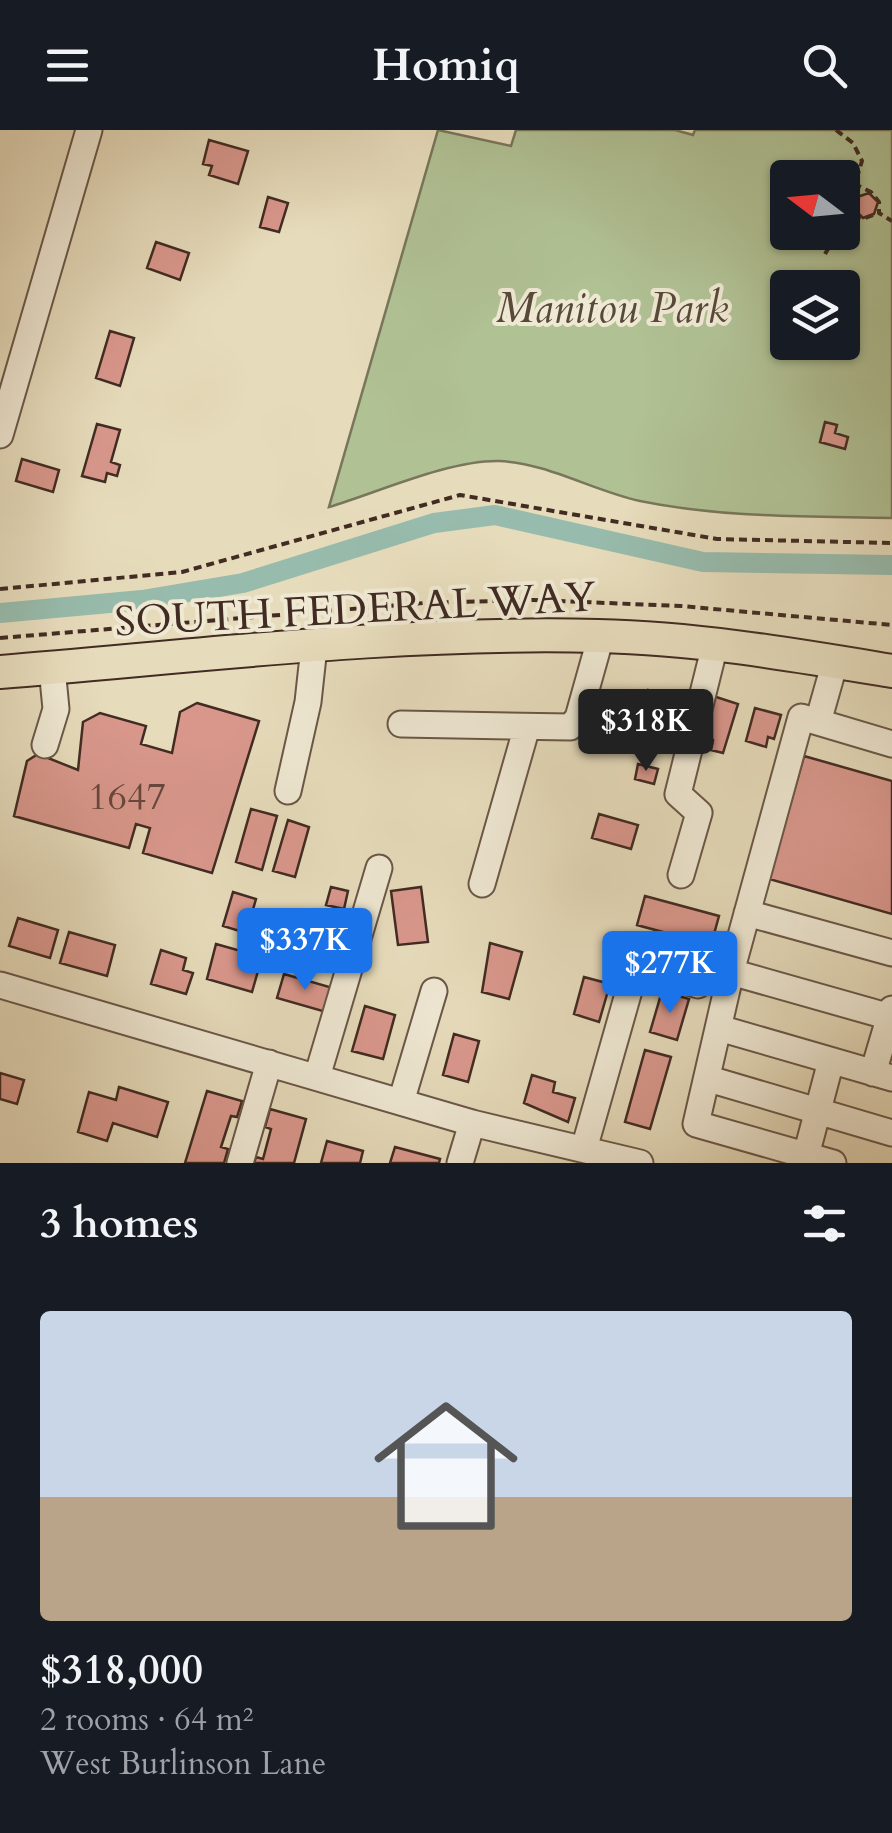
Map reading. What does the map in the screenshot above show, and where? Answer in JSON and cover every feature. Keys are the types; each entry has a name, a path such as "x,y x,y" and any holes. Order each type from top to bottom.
{"main road":[{"name":"SOUTH FEDERAL WAY","path":"0,672 449,637 601,636 715,646 892,671"}],"street":[{"path":"0,435 7,380 89,130"},
{"path":"401,724 526,730 570,728 578,718 601,636"},
{"path":"681,875 699,812 678,794 715,646"},
{"path":"288,791 308,702 314,647"},
{"path":"818,722 835,662"},
{"path":"45,745 56,709 52,668"},
{"path":"834,1163 805,1159 696,1124 731,972 800,717 892,744"},
{"path":"482,884 526,730"},
{"path":"317,1077 379,868"},
{"path":"747,913 892,953"},
{"path":"584,1149 636,966 698,985"},
{"path":"719,1028 883,1076 891,1013 731,972"},
{"path":"0,985 472,1123 640,1163"},
{"path":"401,1102 434,990"},
{"path":"805,1159 832,1060"},
{"path":"240,1163 269,1062"},
{"path":"709,1079 892,1133"},
{"path":"460,1163 472,1123"}],"path":[{"path":"836,130 860,155 859,160"},
{"path":"860,189 871,192 879,202 879,213"},
{"path":"860,217 879,213"},
{"path":"879,213 892,222"},
{"path":"825,254 827,250"},
{"path":"0,589 182,572 460,495 717,540 892,542"}],"green space":[{"name":"Manitou Park","path":"438,130 511,146 516,130 675,130 693,135 695,130 892,130 892,518 765,515 671,507 622,496 535,467 499,461 436,471 329,507"}],"building":[{"path":"209,140 248,151 238,184 209,175 212,166 203,164"},
{"path":"869,193 878,202 874,214 863,218 860,215 860,196"},
{"path":"268,197 288,203 279,232 260,227"},
{"path":"156,242 189,253 180,280 147,268"},
{"path":"110,331 134,338 120,386 96,378"},
{"path":"825,422 837,425 835,433 848,437 845,449 820,442"},
{"path":"97,424 120,430 111,462 120,465 117,476 107,473 105,482 82,476"},
{"path":"22,459 59,470 53,492 16,481"},
{"path":"648,690 679,699 668,740 639,732 641,721 625,717 629,703 644,707"},
{"path":"710,695 738,704 723,753 711,750 713,740 698,735"},
{"path":"197,703 259,721 212,873 143,853 150,828 136,824 129,848 14,816 27,761 38,754 78,770 83,722 100,713 146,726 141,744 172,753 180,712"},
{"path":"755,708 781,715 774,739 768,737 766,747 746,741"},
{"path":"804,756 892,781 892,914 769,879"},
{"path":"638,764 658,769 654,784 635,779"},
{"path":"251,809 277,816 262,870 236,862"},
{"path":"599,814 638,825 631,849 592,838"},
{"path":"288,820 309,827 295,877 273,871"},
{"path":"331,887 348,891 344,909 326,905"},
{"path":"421,887 428,942 398,945 391,891"},
{"path":"233,892 256,899 246,933 223,926"},
{"path":"645,896 719,916 711,945 637,925"},
{"path":"18,918 58,930 50,958 9,946"},
{"path":"69,932 115,945 107,976 60,963"},
{"path":"490,943 522,952 509,999 482,992"},
{"path":"216,944 262,957 252,992 207,979"},
{"path":"161,950 186,958 183,970 193,973 186,994 151,984"},
{"path":"284,974 333,988 326,1012 277,998"},
{"path":"584,977 610,984 599,1022 574,1014"},
{"path":"662,991 689,999 677,1040 650,1032"},
{"path":"365,1006 395,1015 383,1059 352,1051"},
{"path":"454,1034 479,1041 468,1082 443,1075"},
{"path":"645,1050 671,1057 650,1129 625,1122"},
{"path":"0,1073 24,1080 17,1104 0,1099"},
{"path":"532,1075 555,1082 553,1092 575,1098 568,1122 524,1103"},
{"path":"119,1087 168,1102 157,1137 113,1123 107,1141 78,1132 89,1092 116,1100"},
{"path":"207,1091 242,1101 237,1117 231,1116 221,1147 228,1149 224,1163 185,1163"},
{"path":"270,1109 306,1119 294,1163 254,1163 256,1157 263,1159 271,1129 265,1127"},
{"path":"327,1141 363,1151 360,1163 321,1163"},
{"path":"395,1147 440,1159 439,1163 390,1163"}],"waterway":[{"path":"0,613 142,600 243,583 434,523 495,515 703,562 892,565"}]}
